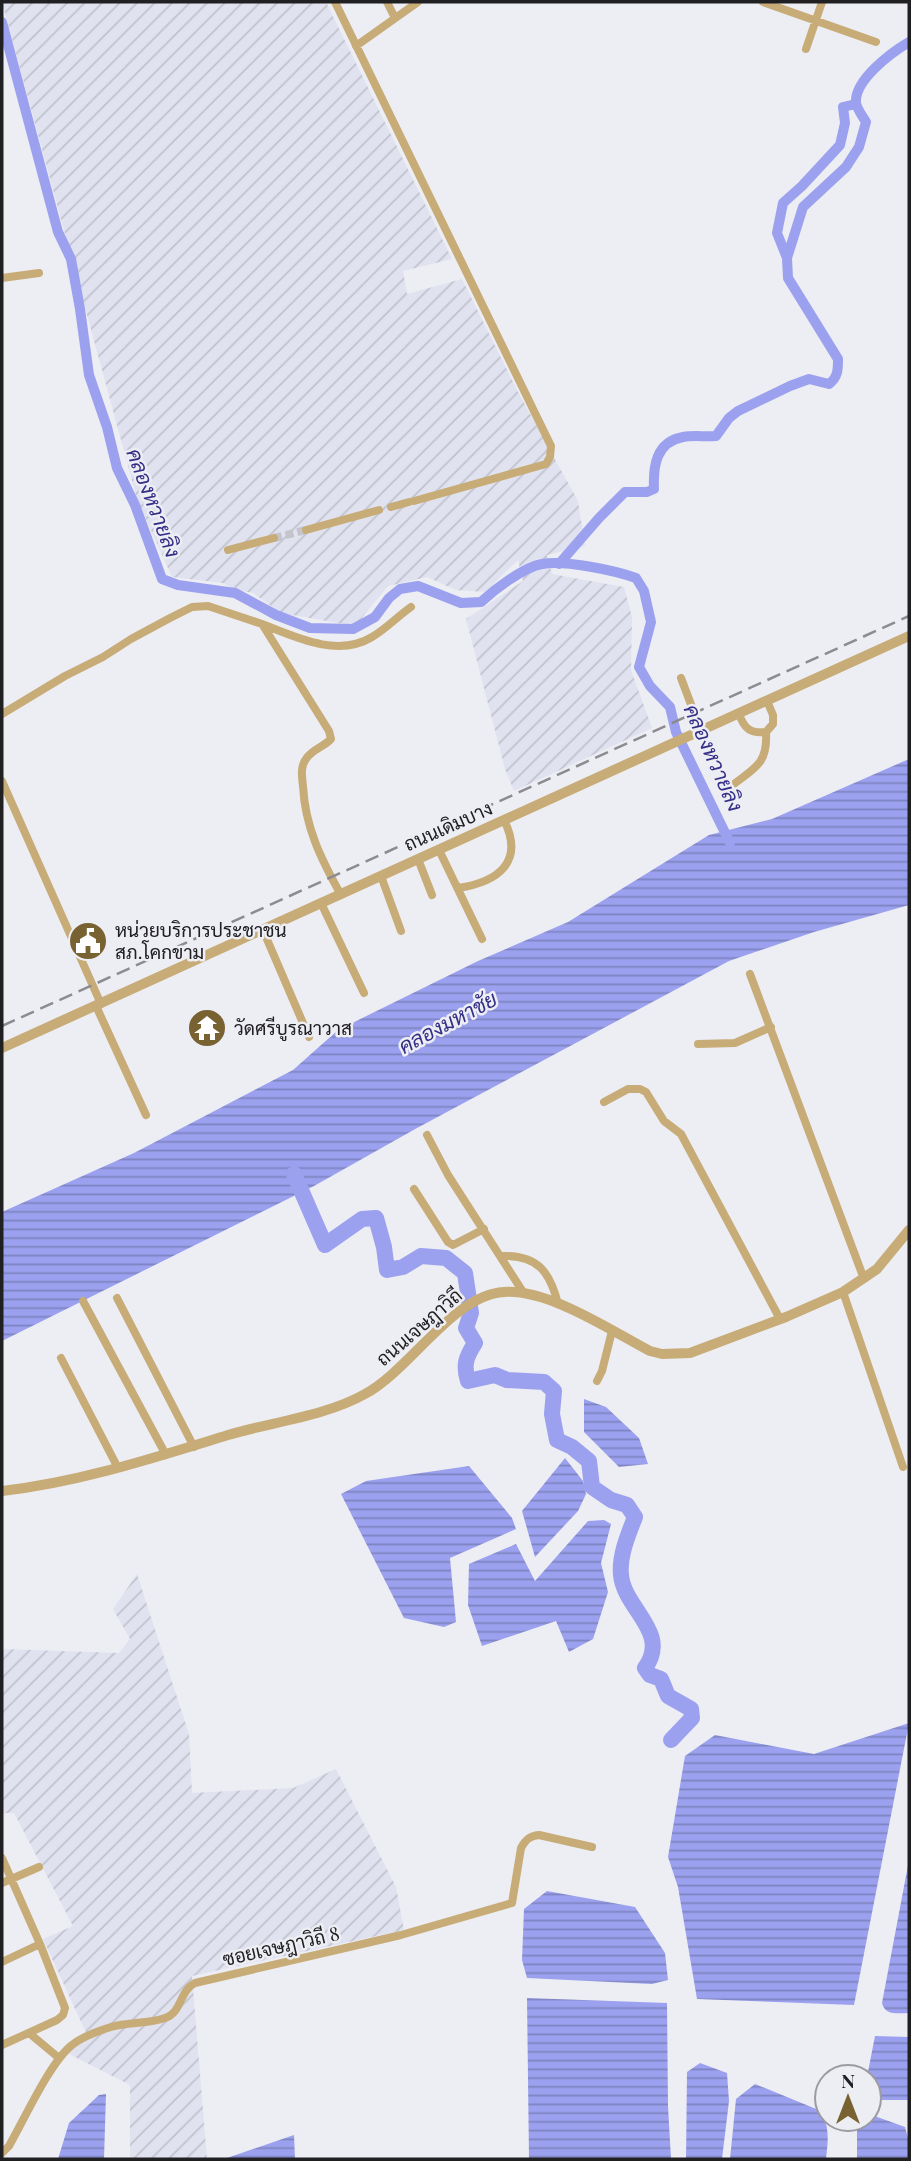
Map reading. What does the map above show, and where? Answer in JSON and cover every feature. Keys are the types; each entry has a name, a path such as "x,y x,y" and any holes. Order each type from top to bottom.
{"street":[{"path":"335,2 551,446 546,464 391,507"},
{"path":"387,2 395,18"},
{"path":"356,46 418,2"},
{"path":"763,2 876,42"},
{"path":"806,49 822,2"},
{"path":"2,278 39,272"},
{"path":"306,530 379,510"},
{"path":"228,550 274,538"},
{"path":"2,714 65,676 192,607 208,606 225,610 314,642 334,646 354,644 371,638 411,607"},
{"path":"262,624 329,731 331,738 306,758 302,768 303,801 312,838 321,860 341,894"},
{"name":"ถนนเดิมบาง","path":"2,1048 909,636"},
{"path":"681,678 701,731"},
{"path":"729,788 761,762 765,755 766,732 773,724 773,715 767,701"},
{"path":"740,713 743,725 750,731 766,732"},
{"path":"2,781 146,1115"},
{"path":"458,888 471,886 496,874 505,865 512,853 513,844 504,820"},
{"path":"439,850 482,939"},
{"path":"418,859 432,895"},
{"path":"381,876 401,931"},
{"path":"321,904 363,993"},
{"path":"263,930 309,1037"},
{"path":"750,974 864,1279"},
{"path":"698,1044 736,1043 771,1027"},
{"path":"604,1102 628,1088 639,1089 646,1092 664,1121 681,1134 780,1319"},
{"path":"427,1135 448,1175 523,1292"},
{"path":"414,1189 448,1242 453,1245 484,1229"},
{"name":"ถนนเจษฎาวิถี","path":"2,1490 45,1485 118,1468 332,1407 366,1394 401,1368 464,1307 481,1297 502,1292 523,1292 558,1304 650,1351 662,1354 690,1353 844,1292 877,1269 909,1230"},
{"path":"502,1256 529,1259 541,1267 554,1287 558,1304"},
{"path":"844,1292 903,1467"},
{"path":"117,1298 194,1447"},
{"path":"83,1301 166,1455"},
{"path":"597,1381 612,1331"},
{"path":"61,1357 118,1468"},
{"name":"ซอยเจษฎาวิถี 8","path":"2,2153 9,2146 59,2058 72,2045 88,2035 112,2026 174,2014 187,1987 195,1983 401,1935 512,1903 521,1847 525,1840 532,1836 539,1835 592,1847"},
{"path":"2,1858 65,2008 63,2015 57,2020 2,2045"},
{"path":"2,1883 39,1867"},
{"path":"2,1962 40,1944"},
{"path":"29,2033 59,2058"}],"shaded area":[{"path":"2,2 326,2 452,259 403,271 407,294 462,279 518,392 578,501 585,546 547,555 552,574 624,587 632,617 631,670 652,728 514,791 505,769 466,619 523,581 518,560 485,592 456,590 427,577 388,586 355,626 281,613 253,593 233,589 223,583 172,577 137,499"},
{"path":"137,1574 189,1734 192,1793 293,1788 336,1769 396,1887 404,1930 192,1976 207,2159 130,2159 130,2085 63,2051 88,2037 43,1939 73,1926 14,1813 2,1813 2,1649 119,1653 130,1639 113,1609"}],"water":[{"name":"คลองมหาชัย","path":"909,759 909,905 814,932 729,961 314,1186 2,1341 2,1212 134,1153 293,1070 338,1030 478,961 568,922 709,835 772,819"},
{"path":"584,1399 606,1407 639,1438 648,1464 619,1467 584,1432"},
{"path":"565,1458 583,1481 586,1494 578,1511 535,1557 522,1511"},
{"path":"469,1466 512,1518 516,1529 450,1558 456,1622 444,1627 404,1618 341,1494 366,1481"},
{"path":"604,1520 611,1524 601,1563 608,1592 593,1639 569,1652 556,1621 482,1646 468,1605 469,1564 516,1544 535,1581 588,1521"},
{"path":"909,1723 854,2005 697,1999 678,1887 668,1857 685,1756 715,1735 814,1754"},
{"path":"909,1860 909,2013 896,2013 886,2010 882,2003"},
{"path":"547,1891 635,1907 665,1953 668,1980 652,1984 527,1978 522,1960 524,1909"},
{"path":"527,1998 667,2003 671,2159 529,2159"},
{"path":"875,2036 909,2037 909,2100 883,2100 883,2063 870,2063"},
{"path":"700,2063 727,2073 729,2101 722,2159 686,2159 687,2072"},
{"path":"755,2084 813,2108 813,2133 827,2133 826,2159 730,2159 736,2099"},
{"path":"106,2094 104,2159 58,2159 69,2123 99,2095"},
{"path":"883,2119 905,2127 909,2142 909,2159 857,2159 857,2133 883,2133"},
{"path":"294,2135 295,2159 224,2159"}],"waterway":[{"name":"คลองหวายลิง","path":"2,22 58,232 71,259 89,375 107,427 117,468 135,505 162,579 178,585 235,593 276,615 310,628 353,629 375,617 389,598 400,589 418,586 461,603 481,602 518,574 535,566 552,563 589,566 636,578 644,591 651,622 639,667 650,686 670,707 676,732 730,843"},
{"path":"787,258 803,207 846,167 859,147 866,122 856,103 861,85 875,68 909,42"},
{"path":"559,564 625,492 647,492 654,489 658,456 667,444 683,437 716,436 729,418 738,411 809,379 829,384 834,379 838,370 838,359 788,278 787,258 777,233 783,203 840,145 845,123 843,107 856,104"},
{"path":"294,1174 325,1245 362,1219 376,1218 387,1270 403,1267 421,1256 446,1258 465,1273 471,1313 466,1328 475,1343 466,1361 468,1381 495,1375 507,1380 544,1382 554,1391 552,1414 557,1440 572,1447 589,1461 592,1487 611,1500 627,1505 635,1517 623,1553 621,1575 624,1587 650,1632 653,1643 652,1655 645,1668 650,1675 661,1679 668,1696 691,1709 692,1718 671,1740"}],"tunnel":[{"path":"274,538 306,530"}],"railway":[{"path":"2,1026 909,616"}],"place":[{"name":"หน่วยบริการประชาชน สภ.โคกขาม","path":"88,941"},
{"name":"วัดศรีบูรณาวาส","path":"207,1028"}]}
